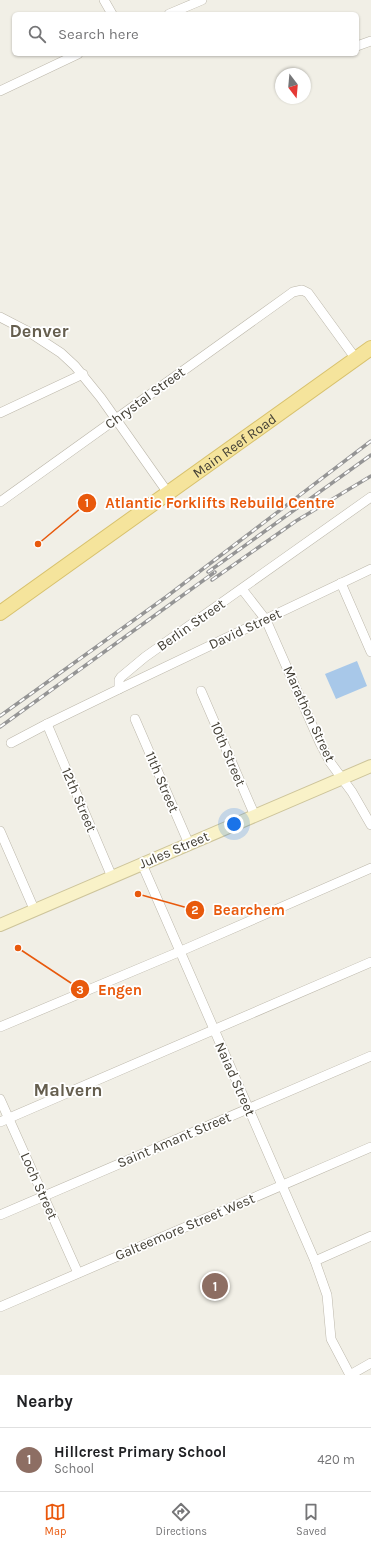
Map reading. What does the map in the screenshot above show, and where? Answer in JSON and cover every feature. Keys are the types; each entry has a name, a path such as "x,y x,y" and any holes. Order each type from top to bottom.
{"main road":[{"name":"Main Reef Road","path":"0,613 371,348"},
{"name":"Jules Street","path":"0,925 34,909 371,766"}],"street":[{"path":"104,0 111,12"},
{"path":"174,12 202,0"},
{"path":"359,45 371,41"},
{"path":"0,92 74,56"},
{"name":"Chrystal Street","path":"0,502 290,294 302,290 308,293 356,359"},
{"path":"0,317 28,332 61,353 82,374 168,493"},
{"path":"0,414 82,374"},
{"name":"Berlin Street","path":"119,689 119,680 141,660 371,497"},
{"name":"David Street","path":"119,689 371,569"},
{"path":"341,583 371,652"},
{"name":"Marathon Street","path":"242,589 266,620 320,743 330,762 343,778 371,825"},
{"path":"11,743 119,689"},
{"name":"10th Street","path":"201,691 255,816"},
{"name":"11th Street","path":"135,719 189,844"},
{"name":"12th Street","path":"47,724 112,877"},
{"path":"0,831 34,909"},
{"name":"Naiad Street","path":"142,864 181,951 213,1030 315,1261 327,1295 331,1339 350,1375"},
{"path":"0,1027 181,951 371,868"},
{"path":"4,1120 371,962"},
{"name":"Saint Amant Street","path":"0,1215 371,1056"},
{"name":"Loch Street","path":"0,1099 4,1120 44,1196 78,1273"},
{"name":"Galteemore Street West","path":"0,1307 371,1147"},
{"path":"315,1261 371,1236"},
{"path":"350,1375 371,1363"}],"water":[{"path":"357,661 367,686 336,699 325,674"}],"railway":[{"path":"0,716 166,597 371,441"},
{"path":"208,572 371,455"},
{"path":"212,580 296,521 371,476"},
{"path":"0,727 215,572"}],"place":[{"name":"Atlantic Forklifts Rebuild Centre","path":"38,544"},
{"name":"Bearchem","path":"138,894"},
{"name":"Engen","path":"18,948"},
{"name":"Hillcrest Primary School","path":"215,1286"}],"district":[{"name":"Denver","path":"39,331"},
{"name":"Malvern","path":"68,1090"}]}
